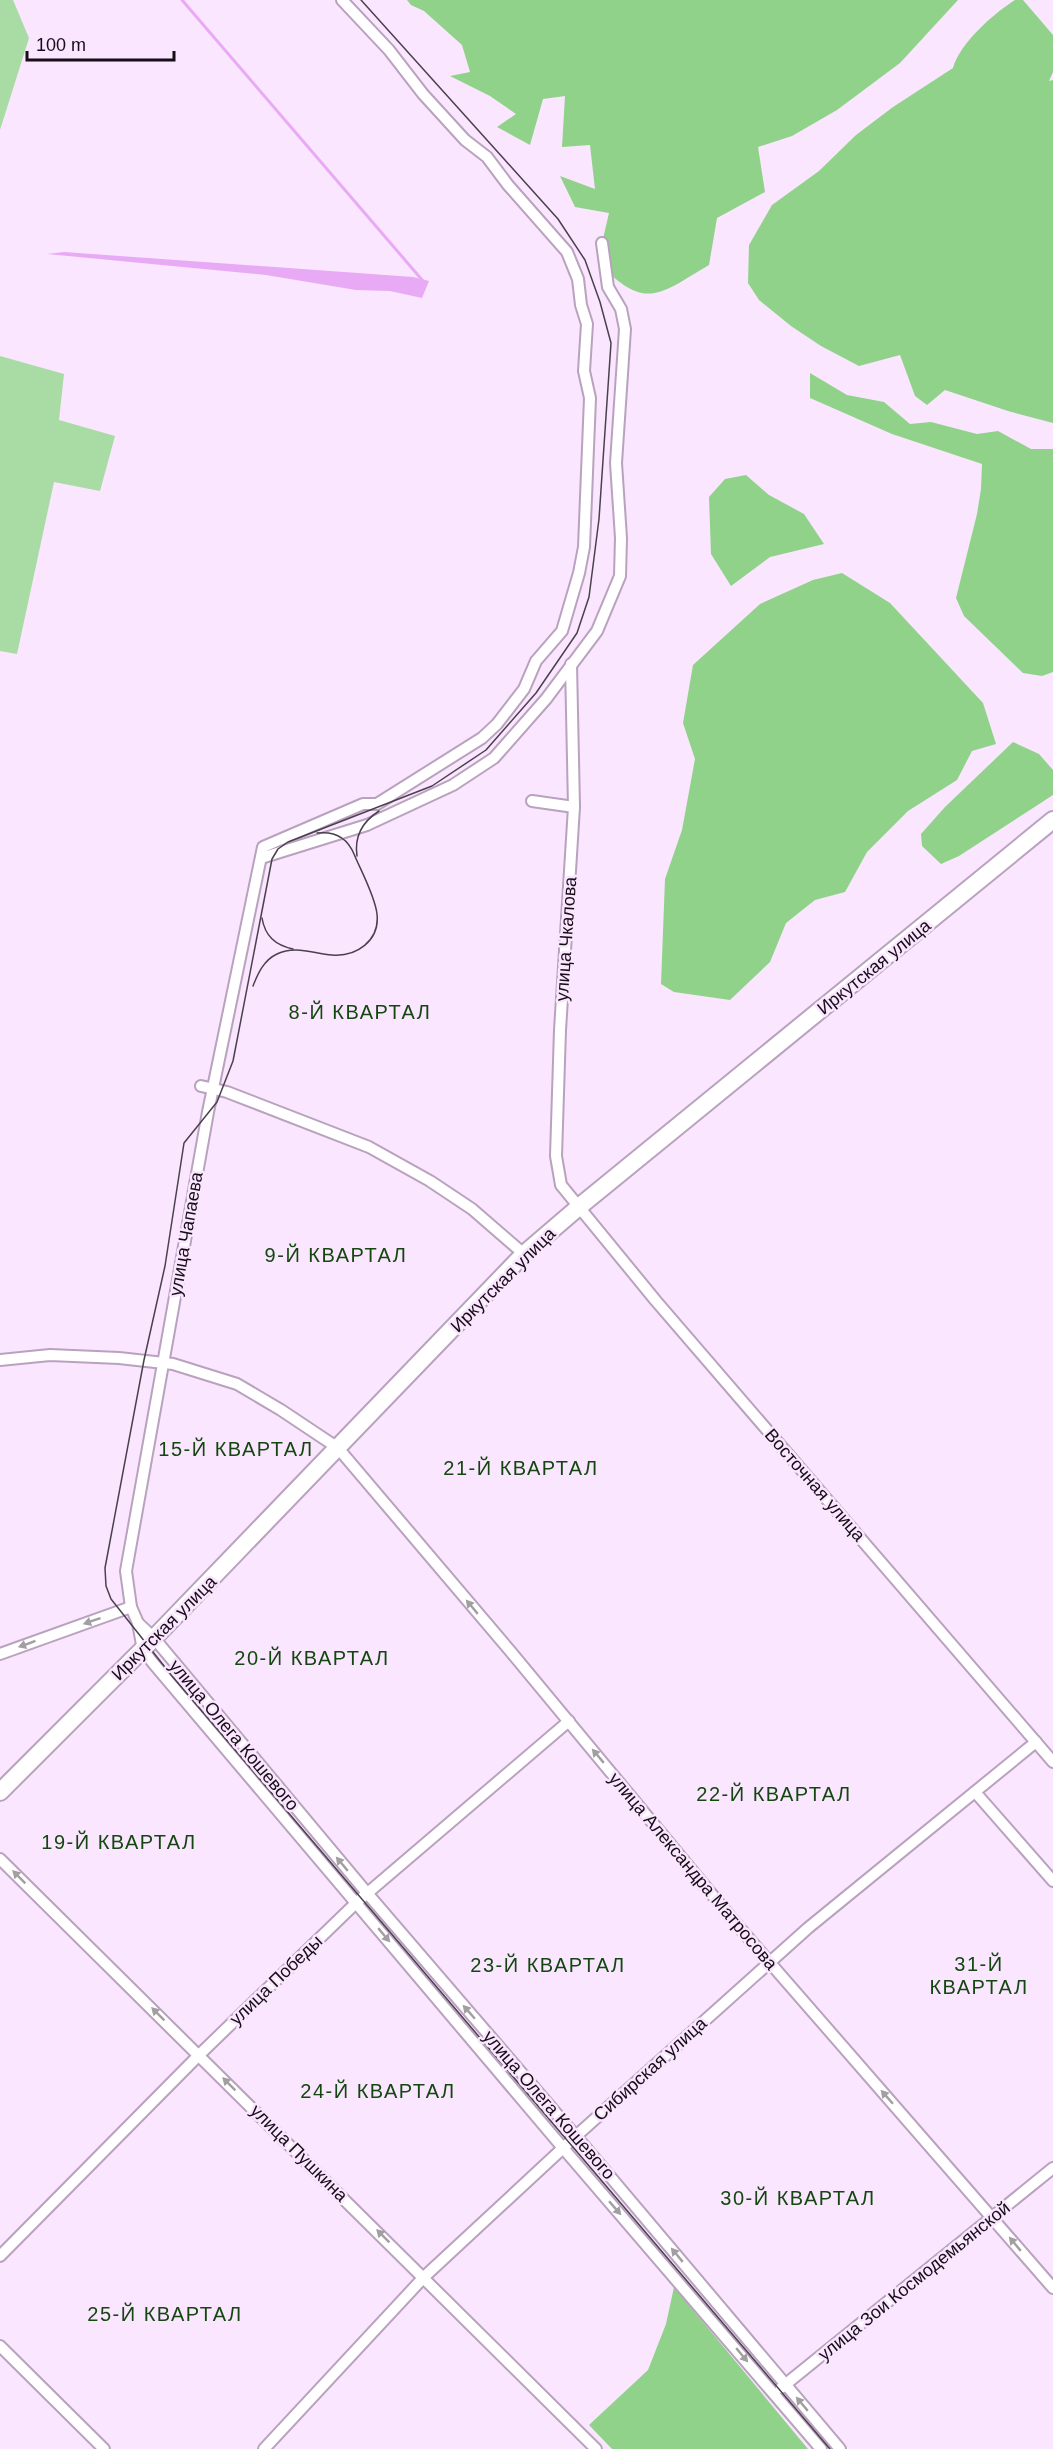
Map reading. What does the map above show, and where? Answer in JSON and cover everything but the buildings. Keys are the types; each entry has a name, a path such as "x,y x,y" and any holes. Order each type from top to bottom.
{"main road":[{"name":"Иркутская улица","path":"0,1792 148,1644 524,1254 1053,820"}],"street":[{"path":"262,852 363,804 377,804 482,738 524,689 536,661 562,631 584,547 591,398 584,371 587,324 581,305 578,279 567,252 508,185 487,157 465,140 423,94 389,50 342,0"},
{"path":"262,852 367,825 453,785 494,758 546,699 597,631 620,576 621,538 616,463 625,329 621,309 608,287 602,243"},
{"name":"улица Чкалова","path":"571,664 574,807 560,1030 556,1156 561,1185 580,1206"},
{"path":"532,801 574,807"},
{"name":"улица Чапаева","path":"138,1623 131,1607 126,1571 213,1088 262,852"},
{"path":"201,1086 213,1088 369,1148 430,1181 472,1209 524,1254"},
{"name":"Восточная улица","path":"580,1206 656,1300 1053,1762"},
{"name":"улица Александра Матросова","path":"0,1360 50,1355 173,1364 237,1384 338,1448 569,1721 769,1963 1053,2288"},
{"path":"0,1654 131,1607"},
{"name":"улица Олега Кошевого","path":"138,1623 148,1644 357,1902 563,2148 821,2449"},
{"name":"улица Олега Кошевого","path":"138,1623 148,1644 367,1893 576,2136 840,2449"},
{"name":"улица Победы","path":"0,2256 199,2055 357,1902 569,1721"},
{"name":"Сибирская улица","path":"264,2449 424,2277 576,2136 854,1890 1036,1742"},
{"path":"975,1792 1053,1881"},
{"name":"улица Пушкина","path":"0,1858 596,2449"},
{"name":"улица Зои Космодемьянской","path":"774,2393 1053,2168"},
{"path":"0,2346 104,2449"}],"green space":[{"path":"0,0 13,0 29,38 0,130"},
{"path":"407,0 958,0 900,63 837,110 792,136 758,147 765,192 717,218 709,265 666,290 642,293 630,289 601,265 602,243 609,213 575,207 560,176 595,189 590,145 562,147 565,96 543,99 530,145 497,127 516,114 490,96 450,76 470,72 462,45 424,11 411,5"},
{"path":"1015,0 1023,0 1053,35 1053,72 1049,81 1053,80 1053,423 945,390 927,405 915,396 900,355 859,366 821,346 791,326 759,300 748,283 749,245 772,205 819,171 856,135 893,107 953,68 957,58 978,30"},
{"path":"0,356 64,374 59,420 115,436 100,491 54,482 17,654 0,651"},
{"path":"810,373 847,395 884,402 910,424 931,422 977,434 998,431 1031,449 1053,449 1053,672 1042,676 1023,673 964,616 956,598 977,514 982,464 892,434 810,398"},
{"path":"746,475 769,495 804,514 824,544 770,557 731,586 711,554 709,497 725,479"},
{"path":"842,573 890,603 983,703 996,744 972,751 957,780 908,811 867,852 845,892 815,900 786,923 770,962 730,1000 674,992 661,984 665,879 682,830 695,759 683,723 693,665 760,604 813,580"},
{"path":"1013,742 1039,754 1053,770 1053,795 959,856 941,864 922,846 921,834 945,807"},
{"path":"674,2287 808,2449 612,2449 589,2425 648,2370 666,2324"}],"shaded area":[{"path":"64,252 413,277 429,281 422,298 390,291 356,290 266,275 47,254"}],"waterway":[{"path":"182,0 423,281"}],"tram line":[{"path":"361,0 558,219 585,260 611,343 599,519 589,597 577,633 536,693 486,750 432,786 288,842 278,849 272,859 233,1061 217,1102 184,1143 165,1266 144,1360 105,1568 106,1586 111,1599 172,1676 830,2449"},
{"path":"357,856 360,830 379,811"},
{"path":"253,986 265,963 277,954 291,950 332,955 350,953 365,945 375,932 377,914 374,899 351,848 339,836 317,833"},
{"path":"262,918 268,935 281,945 293,949"}],"district":[{"name":"8-Й КВАРТАЛ","path":"360,1012"},
{"name":"9-Й КВАРТАЛ","path":"336,1255"},
{"name":"15-Й КВАРТАЛ","path":"236,1449"},
{"name":"21-Й КВАРТАЛ","path":"521,1468"},
{"name":"20-Й КВАРТАЛ","path":"312,1658"},
{"name":"22-Й КВАРТАЛ","path":"774,1794"},
{"name":"19-Й КВАРТАЛ","path":"119,1842"},
{"name":"23-Й КВАРТАЛ","path":"548,1965"},
{"name":"31-Й КВАРТАЛ","path":"979,1976"},
{"name":"24-Й КВАРТАЛ","path":"378,2091"},
{"name":"30-Й КВАРТАЛ","path":"798,2198"},
{"name":"25-Й КВАРТАЛ","path":"165,2314"}]}
